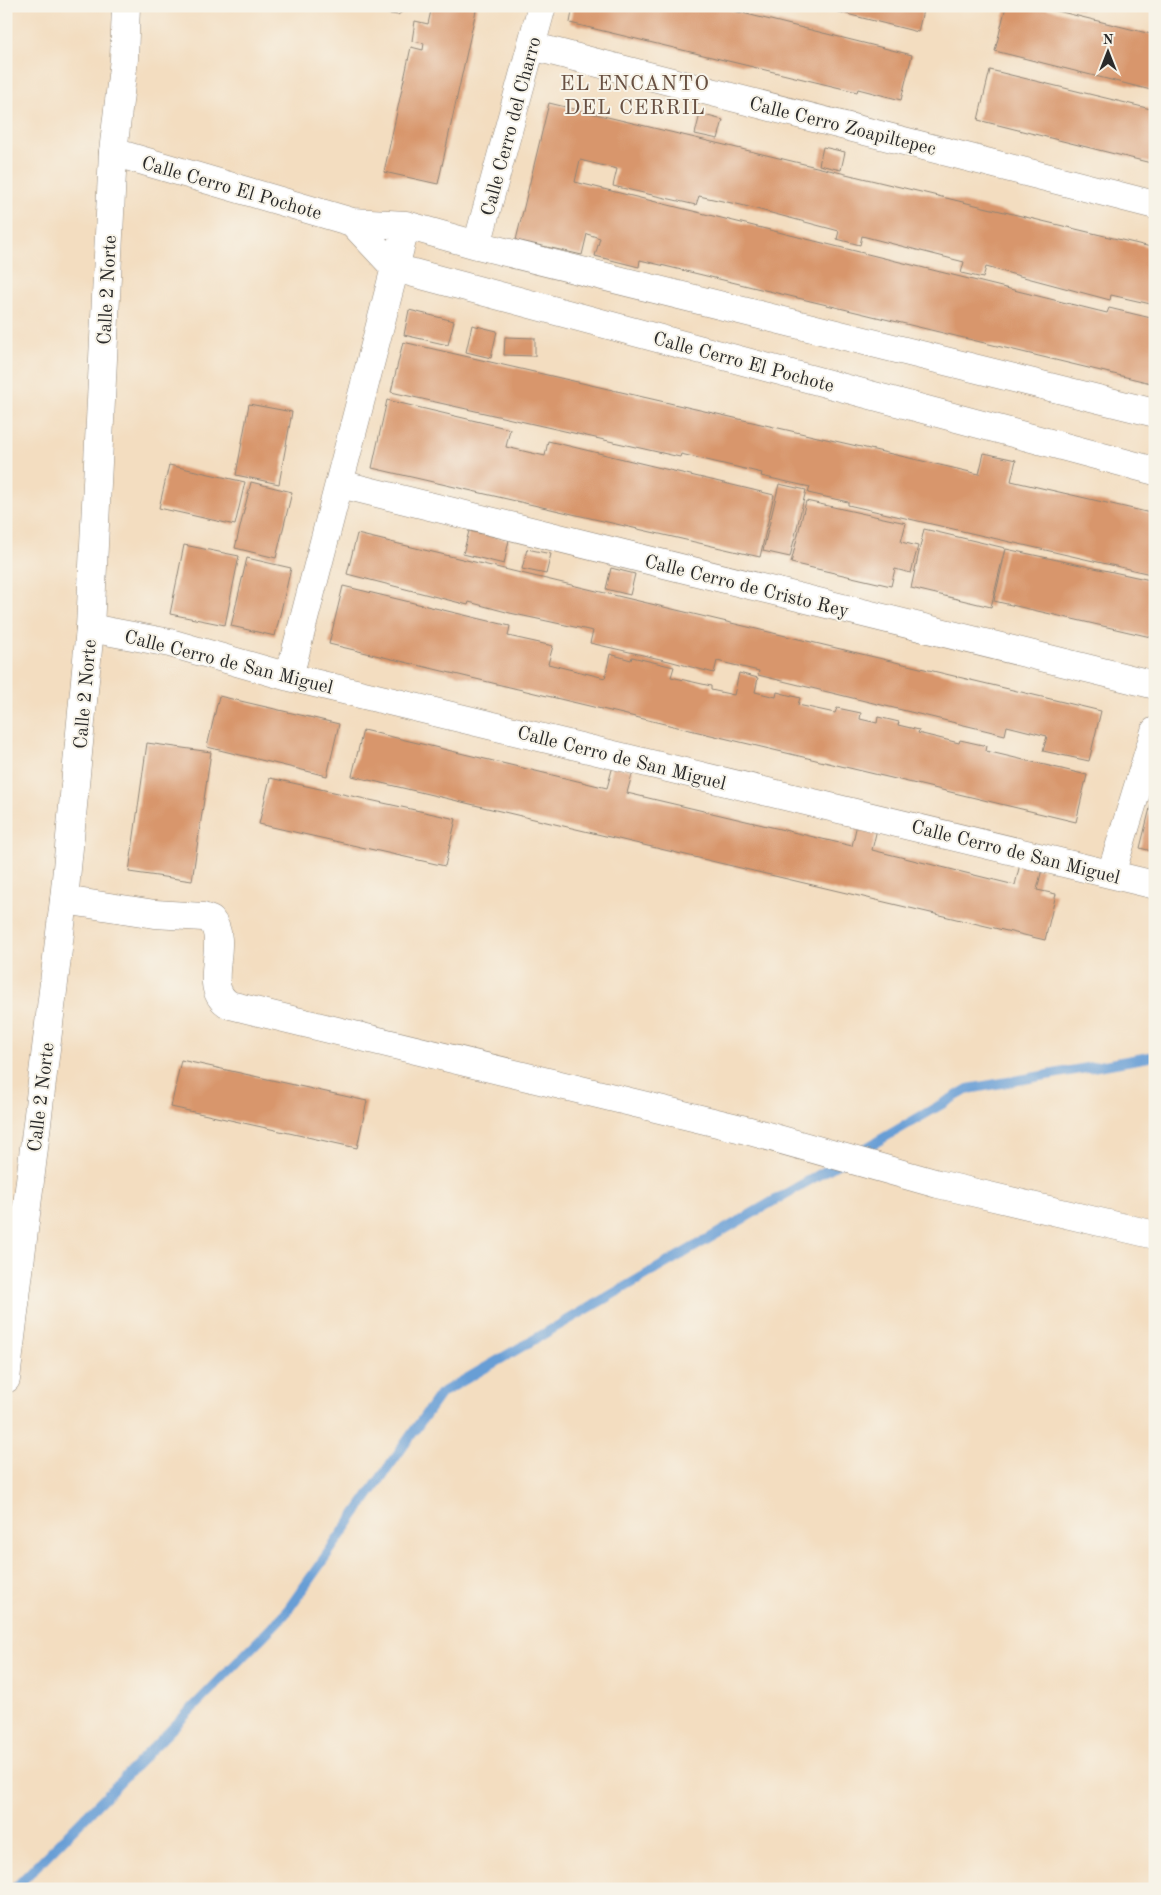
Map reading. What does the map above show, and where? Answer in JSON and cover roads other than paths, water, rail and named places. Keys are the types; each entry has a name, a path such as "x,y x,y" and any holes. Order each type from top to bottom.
{"street":[{"name":"Calle 2 Norte","path":"6,1379 64,900 90,628 113,152 124,59 126,6"},
{"name":"Calle Cerro del Charro","path":"477,245 542,6"},
{"name":"Calle Cerro Zoapiltepec","path":"531,46 1155,204"},
{"name":"Calle Cerro El Pochote","path":"113,152 352,222 406,225 477,245 1155,413"},
{"path":"352,222 395,268"},
{"path":"289,676 406,225"},
{"name":"Calle Cerro El Pochote","path":"395,268 1155,471"},
{"name":"Calle Cerro de Cristo Rey","path":"340,484 1155,685"},
{"name":"Calle Cerro de San Miguel","path":"90,628 170,643 289,676 1155,885"},
{"path":"1111,874 1155,731"},
{"path":"64,900 155,914 203,917 211,920 218,932 217,992 222,1001 230,1005 746,1130 938,1184 1155,1235"}],"waterway":[{"path":"854,1155 968,1089 1155,1056"},
{"path":"14,1889 285,1614 440,1394 841,1162"}],"district":[{"name":"EL ENCANTO DEL CERRIL","path":"635,95"}]}
